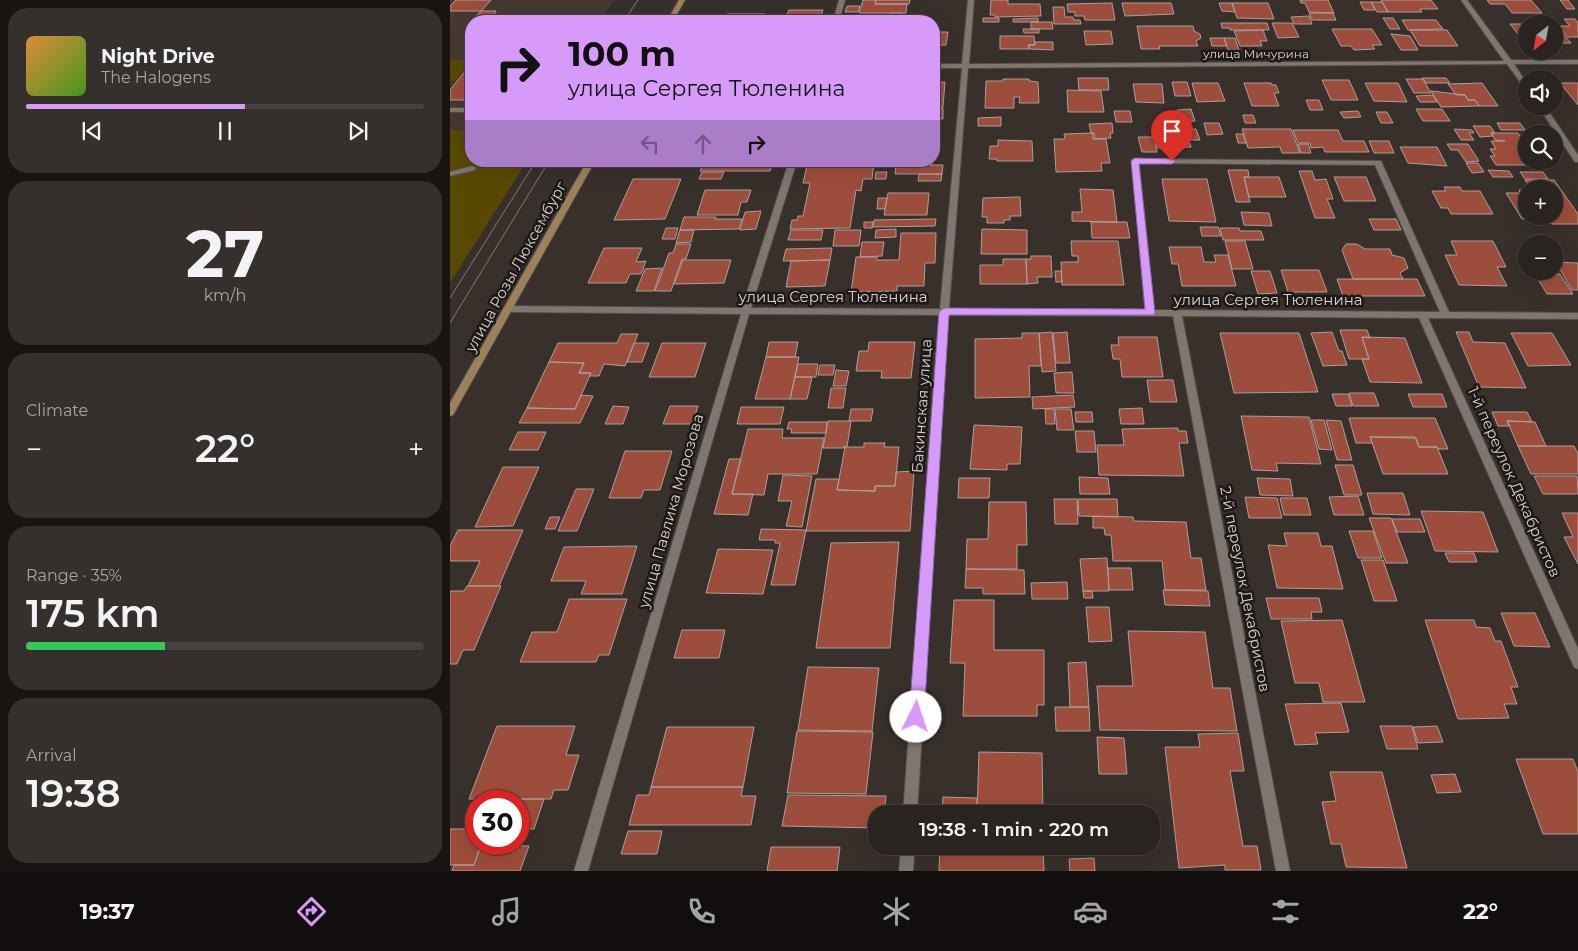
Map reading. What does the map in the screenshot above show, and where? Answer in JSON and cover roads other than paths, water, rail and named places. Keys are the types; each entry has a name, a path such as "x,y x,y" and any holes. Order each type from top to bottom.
{"main road":[{"path":"673,15 682,0"},
{"name":"улица Розы Люксембург","path":"450,412 588,167"}],"street":[{"path":"838,15 842,0"},
{"name":"Бакинская улица","path":"911,805 944,312 971,0"},
{"path":"1464,0 1518,74"},
{"name":"улица Мичурина","path":"940,66 1511,64 1578,62"},
{"path":"450,110 465,110"},
{"path":"1546,115 1578,160"},
{"path":"1150,313 1135,161 1378,163 1446,315"},
{"name":"улица Павлика Морозова","path":"582,871 746,310 791,167"},
{"path":"450,174 472,168"},
{"name":"улица Сергея Тюленина","path":"508,309 1578,316"},
{"name":"2-й переулок Декабристов","path":"1177,313 1283,871"},
{"name":"1-й переулок Декабристов","path":"1422,314 1578,662"},
{"path":"906,871 907,855"}],"tram line":[{"path":"628,15 638,0"},
{"path":"450,298 532,167"},
{"path":"450,323 545,167"}]}
